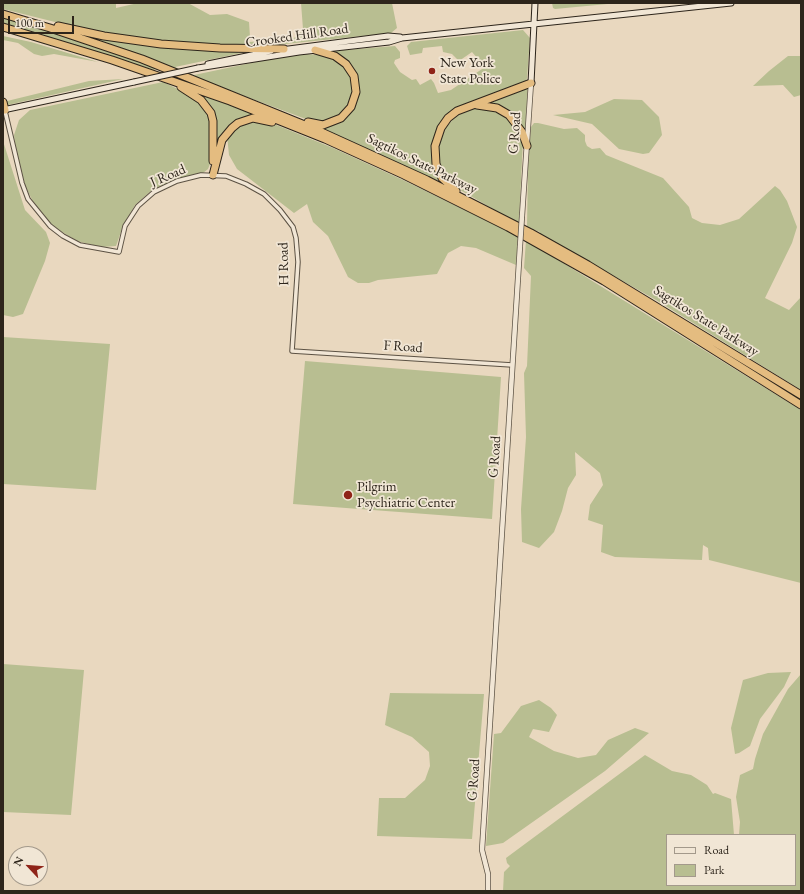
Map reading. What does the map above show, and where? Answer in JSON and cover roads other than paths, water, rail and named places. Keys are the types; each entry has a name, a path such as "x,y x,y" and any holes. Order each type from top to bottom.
{"highway":[{"name":"Sagtikos State Parkway","path":"3,14 134,56 274,112 361,149 471,202 588,265 801,395"},
{"path":"17,18 93,34 144,42 220,48 284,49"},
{"name":"Sagtikos State Parkway","path":"3,27 154,73 230,101 325,139 440,193 557,254 636,300 801,405"},
{"path":"274,112 314,124 323,125 337,121 348,111 354,102 356,92 355,81 351,72 339,58 315,50"},
{"path":"154,73 194,94 201,100 211,113 213,121 213,175"},
{"path":"471,202 442,178 436,164 434,153 436,140 444,123 457,111 530,83"},
{"path":"3,102 4,110"},
{"path":"473,104 492,106 509,115 522,132 526,146"},
{"path":"213,175 222,140 232,128 246,120 253,118 264,119 325,139"}],"main road":[{"name":"G Road","path":"530,83 535,3"},
{"name":"Crooked Hill Road","path":"4,110 198,68 315,50 389,42 402,38 534,23 731,3"},
{"name":"Crooked Hill Road","path":"198,68 212,63 284,49 388,36 402,38"}],"street":[{"name":"G Road","path":"488,891 488,874 482,850 530,83"},
{"name":"J Road","path":"4,110 22,183 28,198 38,213 50,226 63,236 80,245 119,252 125,226 138,206 145,199 160,189 177,181 201,175 213,175"},
{"name":"H Road","path":"213,175 237,180 264,194 280,210 293,227 296,238 298,262 292,351"},
{"name":"F Road","path":"292,351 512,365"}],"place":[{"name":"New York State Police","path":"432,71"},
{"name":"Pilgrim Psychiatric Center","path":"348,495"}]}
